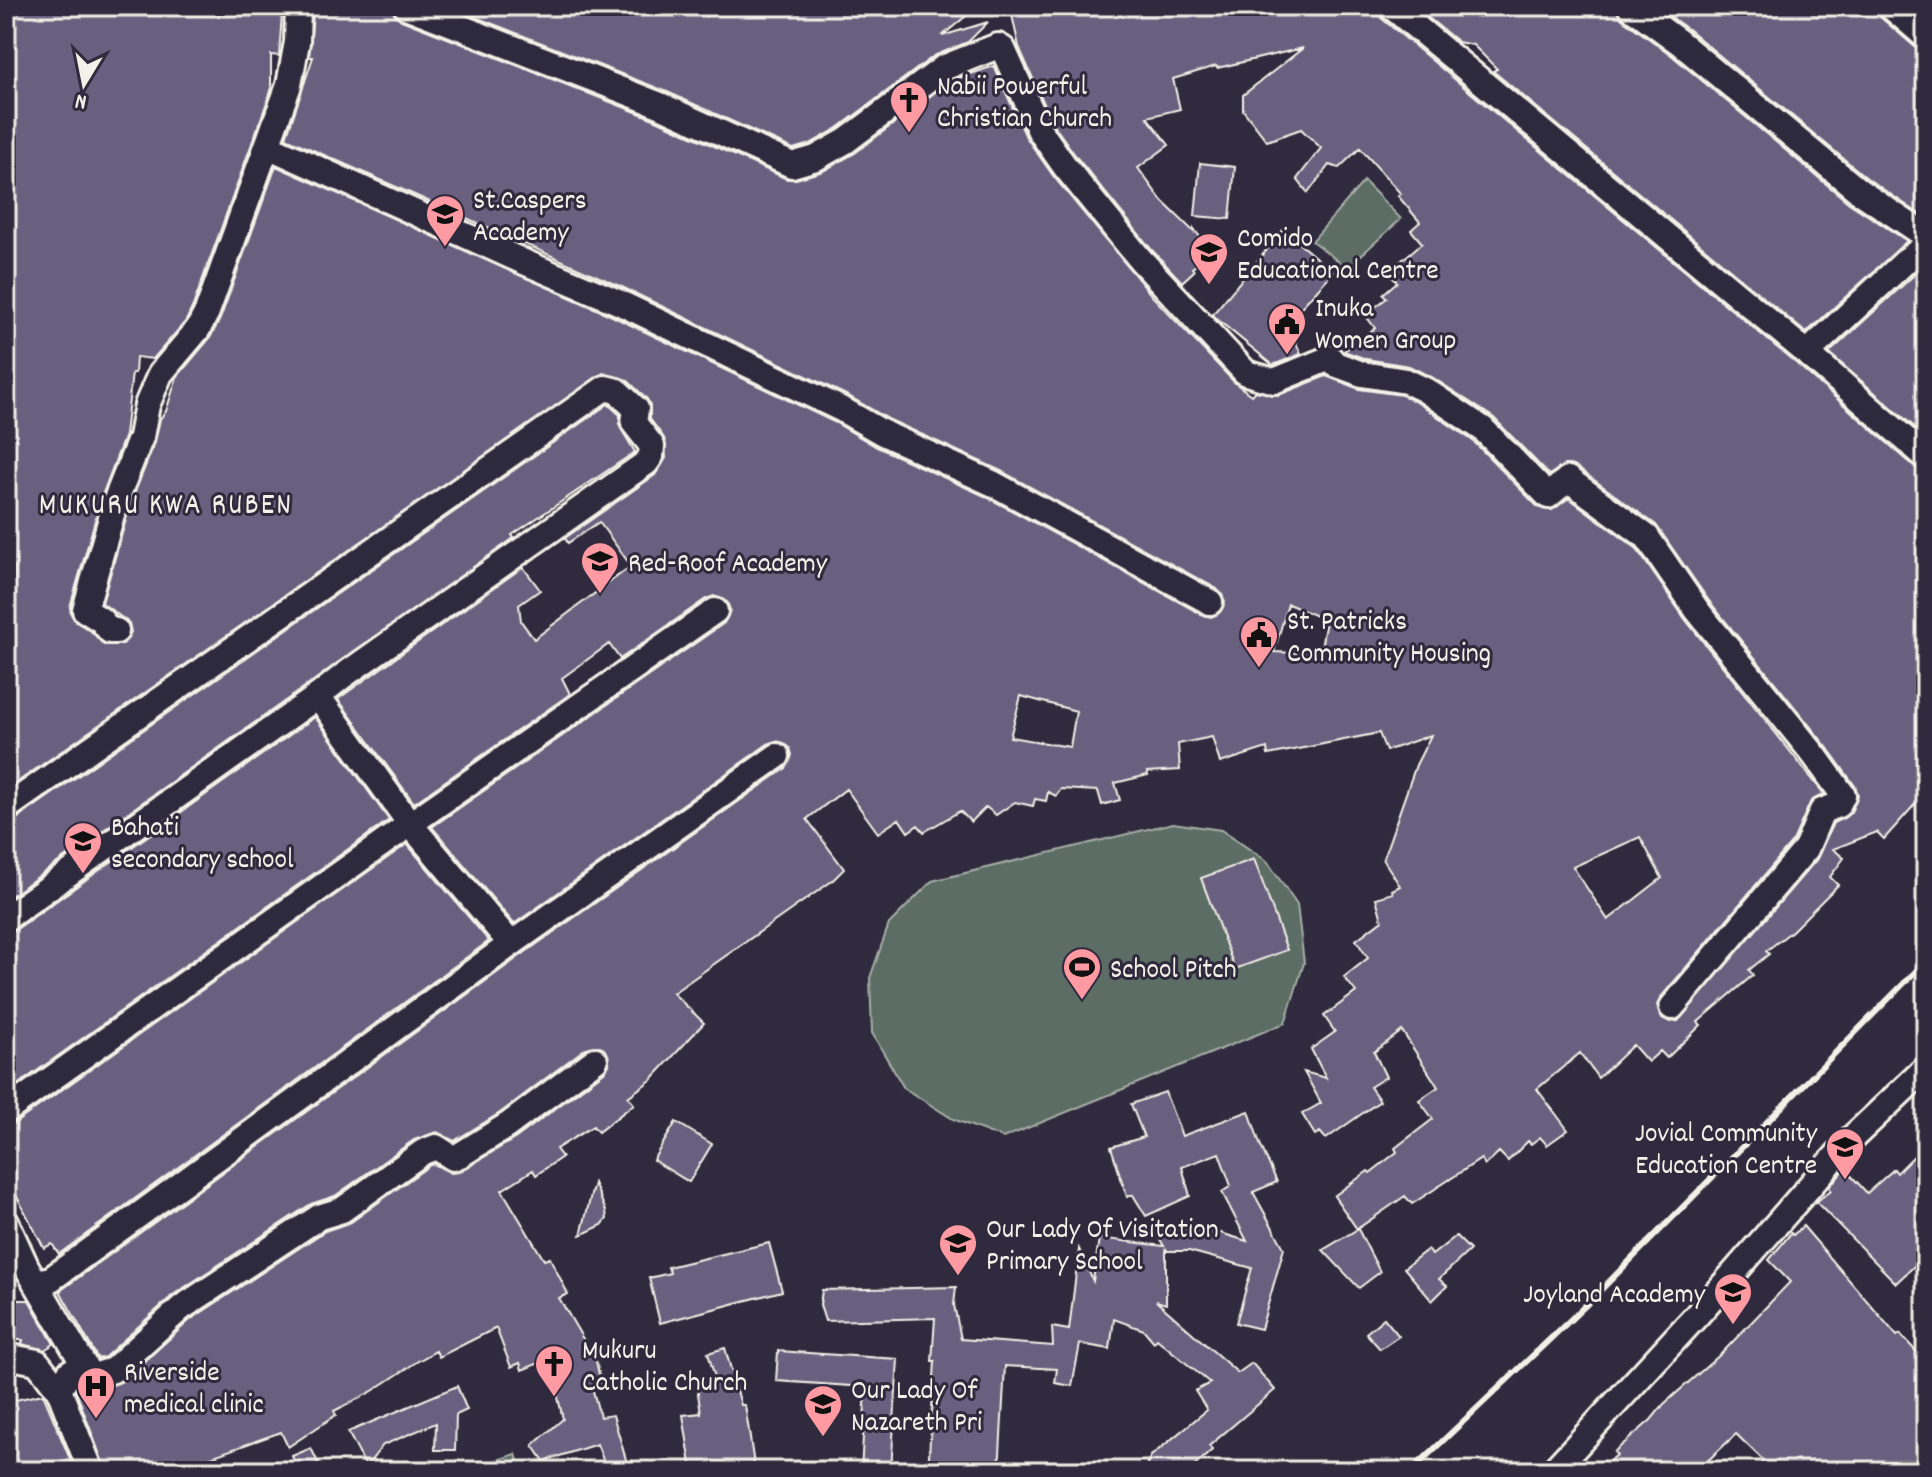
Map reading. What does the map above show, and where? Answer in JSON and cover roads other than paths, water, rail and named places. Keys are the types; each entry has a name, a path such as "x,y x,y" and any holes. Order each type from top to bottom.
{"street":[{"path":"116,631 110,631 101,620 85,610 117,497 141,437 147,405 160,374 192,336 207,312 289,85 297,42 298,6"},
{"path":"406,6 660,105 792,165 816,158 846,141 943,68 998,46 1003,49 1040,131 1066,168 1140,259 1246,373 1274,381 1330,358 1335,364 1362,374 1406,381 1425,390 1483,429 1548,496 1568,479 1647,537 1697,610 1843,795 1838,805 1822,811 1806,849 1672,1007"},
{"path":"1391,6 1807,353 1926,457"},
{"path":"1630,6 1679,42 1859,191 1926,236"},
{"path":"1890,6 1926,37"},
{"path":"268,146 618,302 843,410 883,433 994,484 1210,602"},
{"path":"1807,353 1926,246"},
{"path":"6,808 605,388 615,390 634,407 634,423 652,446 648,462 6,918"},
{"path":"6,1111 715,611"},
{"path":"318,696 410,824 511,944"},
{"path":"35,1282 51,1279 511,944 777,756"},
{"path":"59,1390 70,1372 91,1377 113,1370 181,1308 319,1217 342,1210 423,1152 436,1147 453,1158 460,1155 508,1125 595,1060"},
{"path":"1553,1471 1697,1315 1852,1138 1926,1068"},
{"path":"6,1222 35,1282 91,1377"},
{"path":"6,1356 37,1362 59,1390 91,1471"}],"railway":[{"path":"1411,1471 1588,1303 1926,961"}],"place":[{"name":"Nabii Powerful Christian Church","path":"909,134"},
{"name":"St.Caspers Academy","path":"445,248"},
{"name":"Comido Educational Centre","path":"1209,286"},
{"name":"Inuka Women Group","path":"1287,356"},
{"name":"Red-Roof Academy","path":"600,595"},
{"name":"St. Patricks Community Housing","path":"1259,669"},
{"name":"Bahati secondary school","path":"83,875"},
{"name":"School Pitch","path":"1082,1001"},
{"name":"Jovial Community Education Centre","path":"1845,1181"},
{"name":"Our Lady Of Visitation Primary School","path":"958,1277"},
{"name":"Joyland Academy","path":"1733,1326"},
{"name":"Mukuru Catholic Church","path":"554,1398"},
{"name":"Riverside medical clinic","path":"96,1420"},
{"name":"Our Lady Of Nazareth Pri","path":"823,1438"}],"district":[{"name":"MUKURU KWA RUBEN","path":"166,503"}]}
